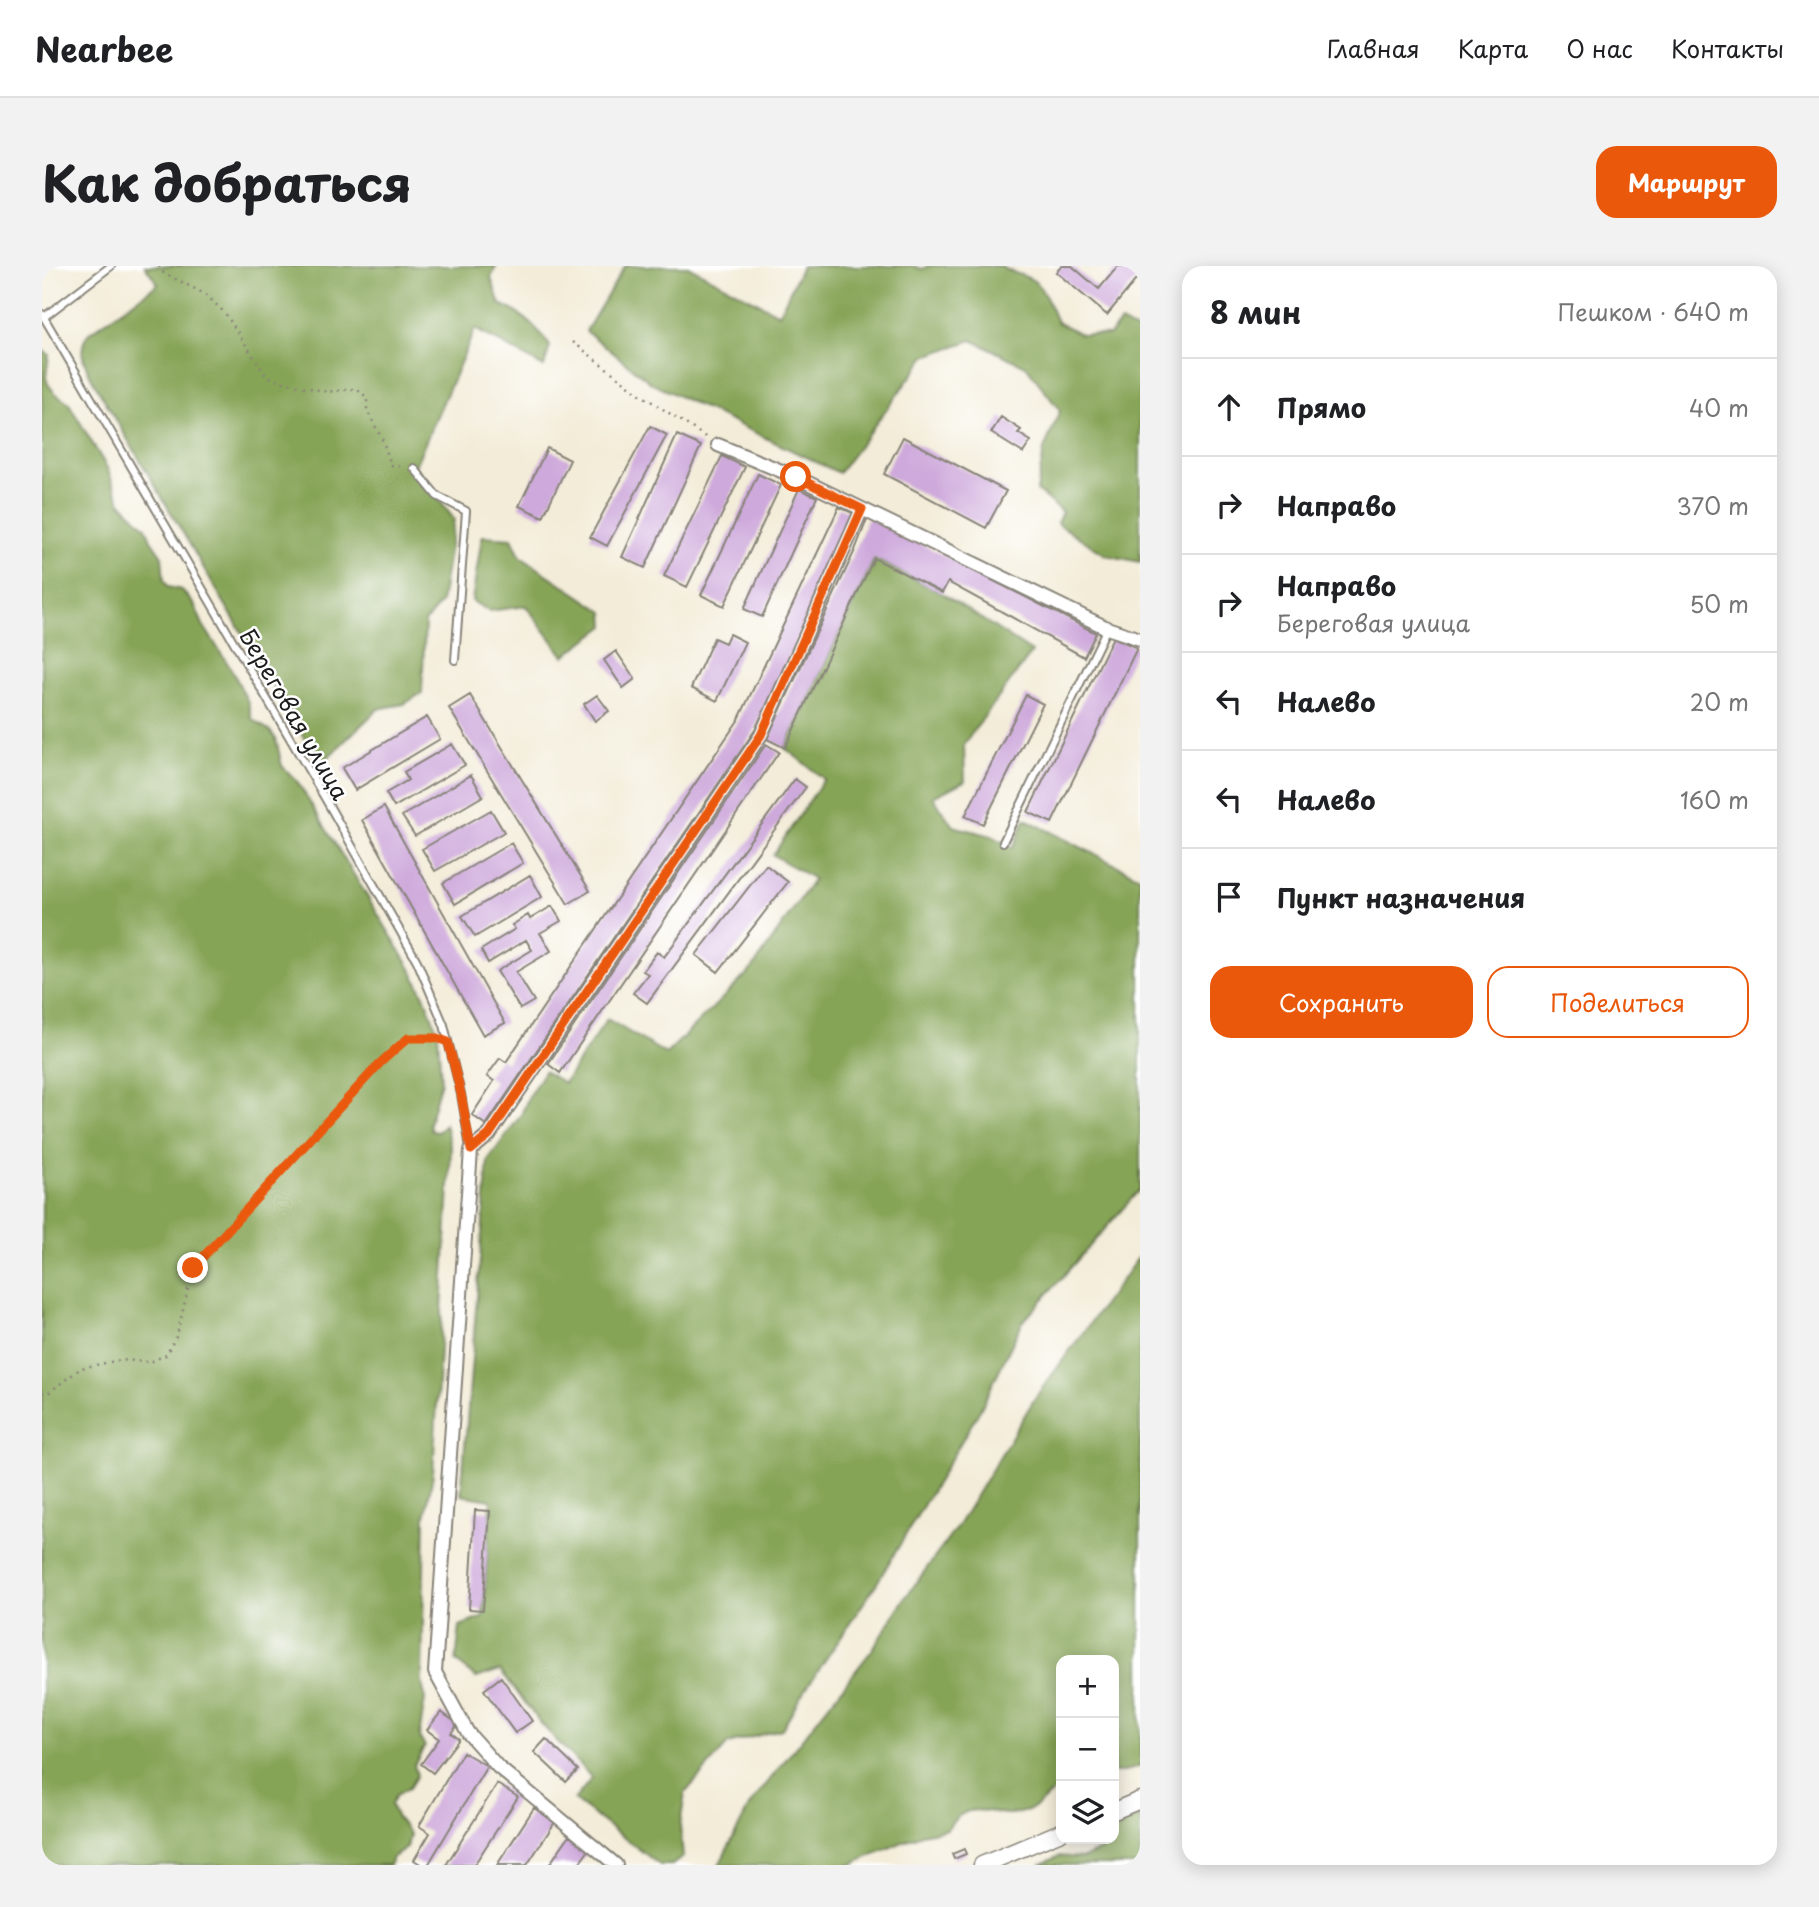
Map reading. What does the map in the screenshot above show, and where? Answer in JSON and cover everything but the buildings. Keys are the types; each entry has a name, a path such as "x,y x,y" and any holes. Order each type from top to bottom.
{"street":[{"path":"718,445 796,477 1107,628 1140,639"},
{"path":"616,1865 498,1767 468,1732 435,1672 471,1150 489,1135 761,735 862,509"},
{"path":"1119,1809 1140,1800"},
{"path":"982,1865 1056,1834"}],"lane":[{"path":"43,316 111,266"},
{"name":"Береговая улица","path":"43,316 417,961 444,1025 471,1150"},
{"path":"414,468 436,496 466,511 455,660"},
{"path":"1003,842 1107,628"}],"path":[{"path":"159,266 162,272 205,294 225,313 265,374 275,380 327,392 352,389 362,392 367,399 367,411 383,441 391,465 414,468"},
{"path":"573,342 640,394 718,445"},
{"path":"42,1393 48,1393 81,1368 120,1360 150,1362 166,1355 177,1335 193,1268 396,1046 408,1038 437,1038 448,1042"}],"green space":[{"path":"145,266 496,266 491,278 500,304 528,321 550,346 544,367 475,329 414,468 454,519 441,603 425,622 422,693 404,704 378,709 320,765 84,362 82,351 88,334 158,284"},
{"path":"625,266 688,266 779,314 802,266 913,266 922,269 928,266 1001,266 1034,281 1045,294 1057,322 1081,334 1109,335 1121,322 1140,332 1140,562 1106,555 1057,523 1062,512 1037,491 1044,449 1060,411 1026,366 972,340 926,356 839,473 651,383 586,331"},
{"path":"42,350 49,355 46,377 48,384 68,402 107,468 121,503 146,527 162,556 164,580 168,587 182,590 195,606 203,625 233,672 248,702 252,719 270,731 276,739 282,766 297,781 410,967 438,1033 441,1081 429,1124 431,1131 438,1132 445,1124 451,1150 433,1474 425,1518 422,1681 425,1699 419,1737 425,1746 414,1765 417,1775 409,1788 396,1795 391,1805 397,1818 410,1834 407,1848 392,1858 389,1865 42,1865"},
{"path":"482,536 512,538 521,557 604,612 605,626 564,656 526,606 489,611 472,601"},
{"path":"874,558 942,593 1032,652 964,744 965,781 933,797 953,826 992,836 1013,848 1025,819 1140,877 1140,1189 1022,1323 980,1410 877,1583 782,1729 728,1744 685,1793 680,1826 683,1857 672,1865 660,1865 574,1800 592,1778 543,1726 500,1670 476,1678 456,1661 460,1626 483,1617 491,1500 461,1495 488,1160 521,1115 544,1071 564,1083 607,1019 666,1054 752,969 814,879 773,855 824,779 785,748"},
{"path":"1140,1255 1140,1766 1119,1772 1119,1655 1056,1655 1056,1790 1035,1807 1015,1814 974,1810 965,1812 947,1829 921,1834 850,1865 719,1865 750,1805 872,1650 905,1598 959,1524 1035,1398"},
{"path":"1140,1815 1140,1865 1040,1865 1059,1856 1084,1858 1104,1848 1105,1844 1119,1844 1119,1827"}],"route":[{"path":"193,1268 380,1063 408,1038 437,1038 448,1042 471,1150 489,1135 761,735 862,509 796,477"}]}
